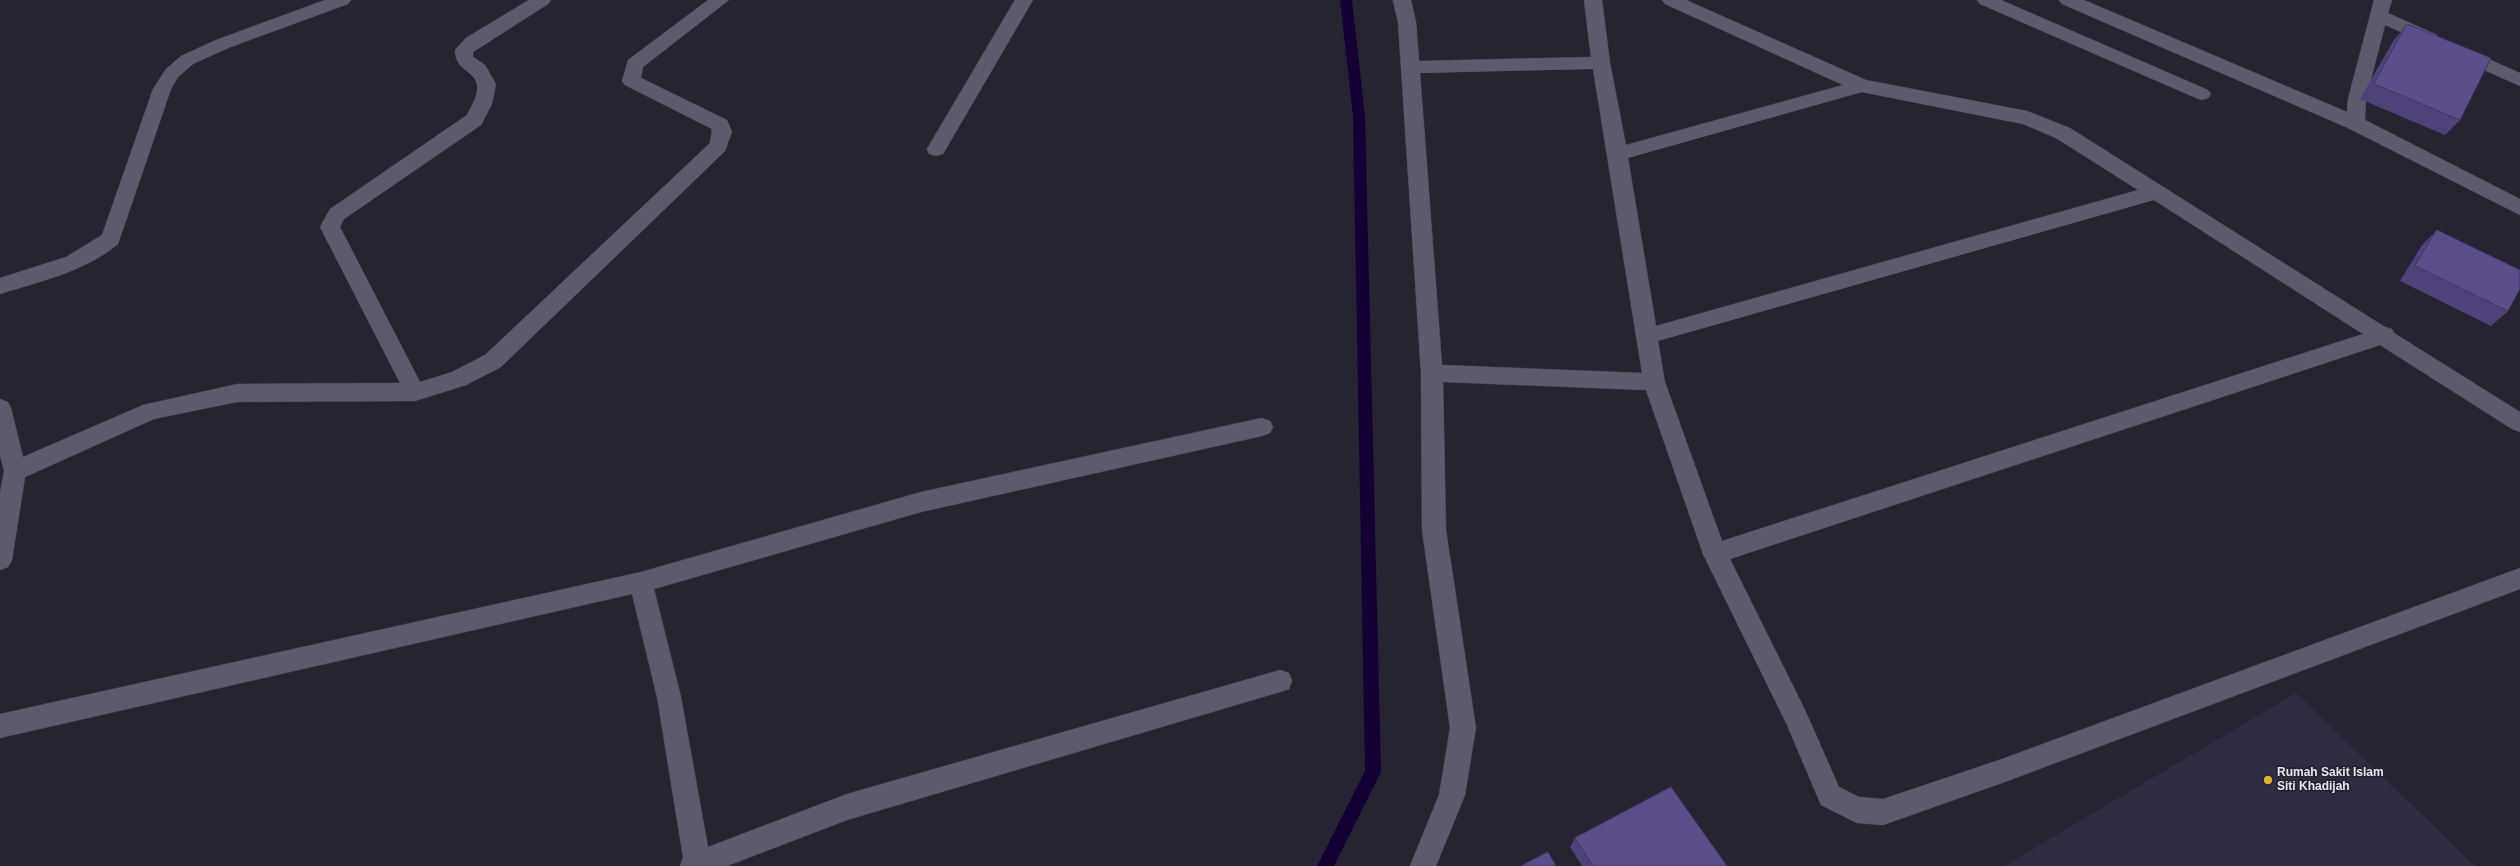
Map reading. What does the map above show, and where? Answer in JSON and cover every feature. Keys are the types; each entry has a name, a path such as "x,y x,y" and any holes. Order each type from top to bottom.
{"street":[{"path":"0,286 84,258 99,250 111,239 162,90 172,73 187,60 222,44 342,0"},
{"path":"415,392 330,227 337,214 474,120 483,104 487,84 479,69 464,60 464,50 472,42 542,0"},
{"path":"15,471 151,411 237,393 415,392 458,379 493,361 718,146 723,132 720,125 631,81 631,75 634,64 720,0"},
{"path":"936,149 1024,0"},
{"path":"1402,0 1407,22 1432,373 1434,530 1463,728 1452,795 1423,866"},
{"path":"1593,0 1601,63 1618,154 1648,336 1654,382 1715,554 1796,718 1830,796 1857,810 1883,812 2002,771 2520,578"},
{"path":"1671,0 1862,86 2027,118 2063,133 2385,335 2520,422"},
{"path":"1986,0 2202,94"},
{"path":"2042,24 2067,0 2355,123 2520,208"},
{"path":"2355,123 2357,99 2382,8 2520,80"},
{"path":"1410,67 1601,63"},
{"path":"1618,154 1862,86"},
{"path":"1648,336 2157,192"},
{"path":"1715,554 2385,335"},
{"path":"1432,373 1654,382"},
{"path":"0,408 15,471 0,560"},
{"path":"0,726 641,582 921,502 1262,427"},
{"path":"641,582 669,697 695,865 847,807 1280,681"}],"shaded area":[{"name":"Rumah Sakit Islam Siti Khadijah","path":"2296,693 2475,866 2004,866"}],"building":[{"path":"2407,24 2491,58 2460,120 2374,84"},
{"path":"2437,230 2520,270 2520,289 2508,311 2415,266"},
{"path":"1671,787 1727,866 1593,866 1575,838"},
{"path":"1548,852 1556,866 1521,866"}],"waterway":[{"path":"1325,866 1373,772 1359,116 1346,0"}],"place":[{"name":"Rumah Sakit Islam Siti Khadijah","path":"2268,780"}]}
